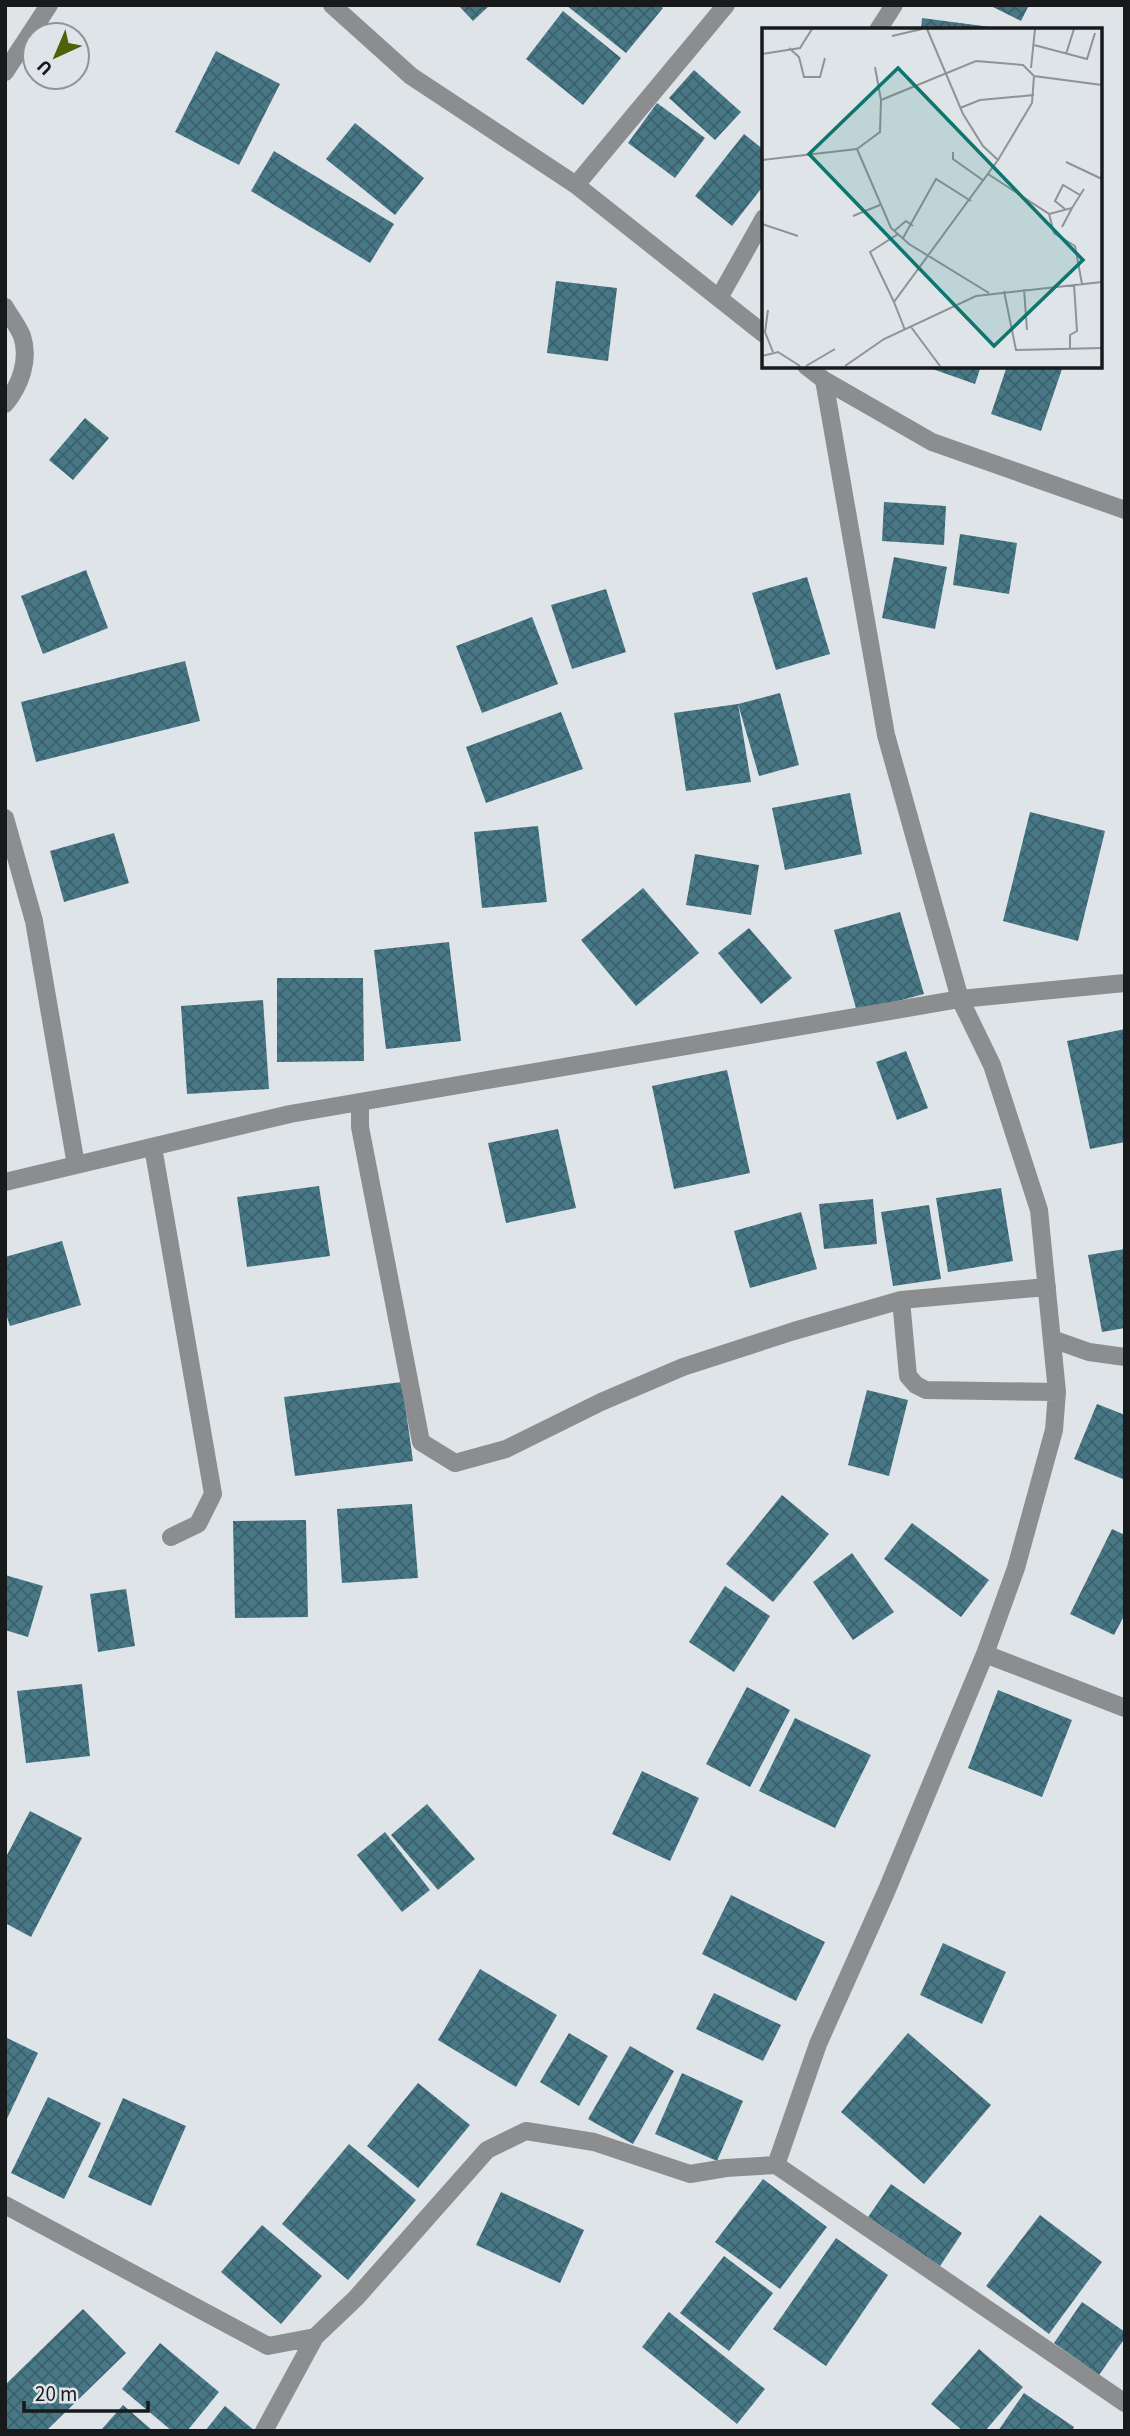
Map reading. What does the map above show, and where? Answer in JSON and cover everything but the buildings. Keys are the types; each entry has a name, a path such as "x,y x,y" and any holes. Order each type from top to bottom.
{"street":[{"path":"5,72 50,5"},
{"path":"332,5 411,76 576,184 762,332"},
{"path":"576,184 726,5"},
{"path":"879,28 894,5"},
{"path":"719,298 762,222"},
{"path":"5,307 22,336 25,360 19,382 5,404"},
{"path":"809,368 824,380 932,442 1125,510"},
{"path":"776,2165 818,2044 887,1892 985,1654 1016,1568 1054,1430 1058,1392 1039,1210 992,1065 960,999 886,735 824,380"},
{"path":"5,818 34,921 76,1165"},
{"path":"5,1182 290,1114 960,999 1125,983"},
{"path":"360,1103 360,1127 421,1442 455,1463 506,1448 601,1402 683,1367 901,1300 1047,1287"},
{"path":"153,1147 213,1494 198,1524 171,1537"},
{"path":"901,1300 908,1376 916,1385 926,1390 1058,1392"},
{"path":"1052,1339 1089,1352 1125,1357"},
{"path":"985,1654 1125,1708"},
{"path":"264,2431 315,2337 356,2298 487,2150 526,2131 594,2142 690,2174 726,2168 776,2165 1125,2403"},
{"path":"5,2205 268,2346 315,2337"}]}
